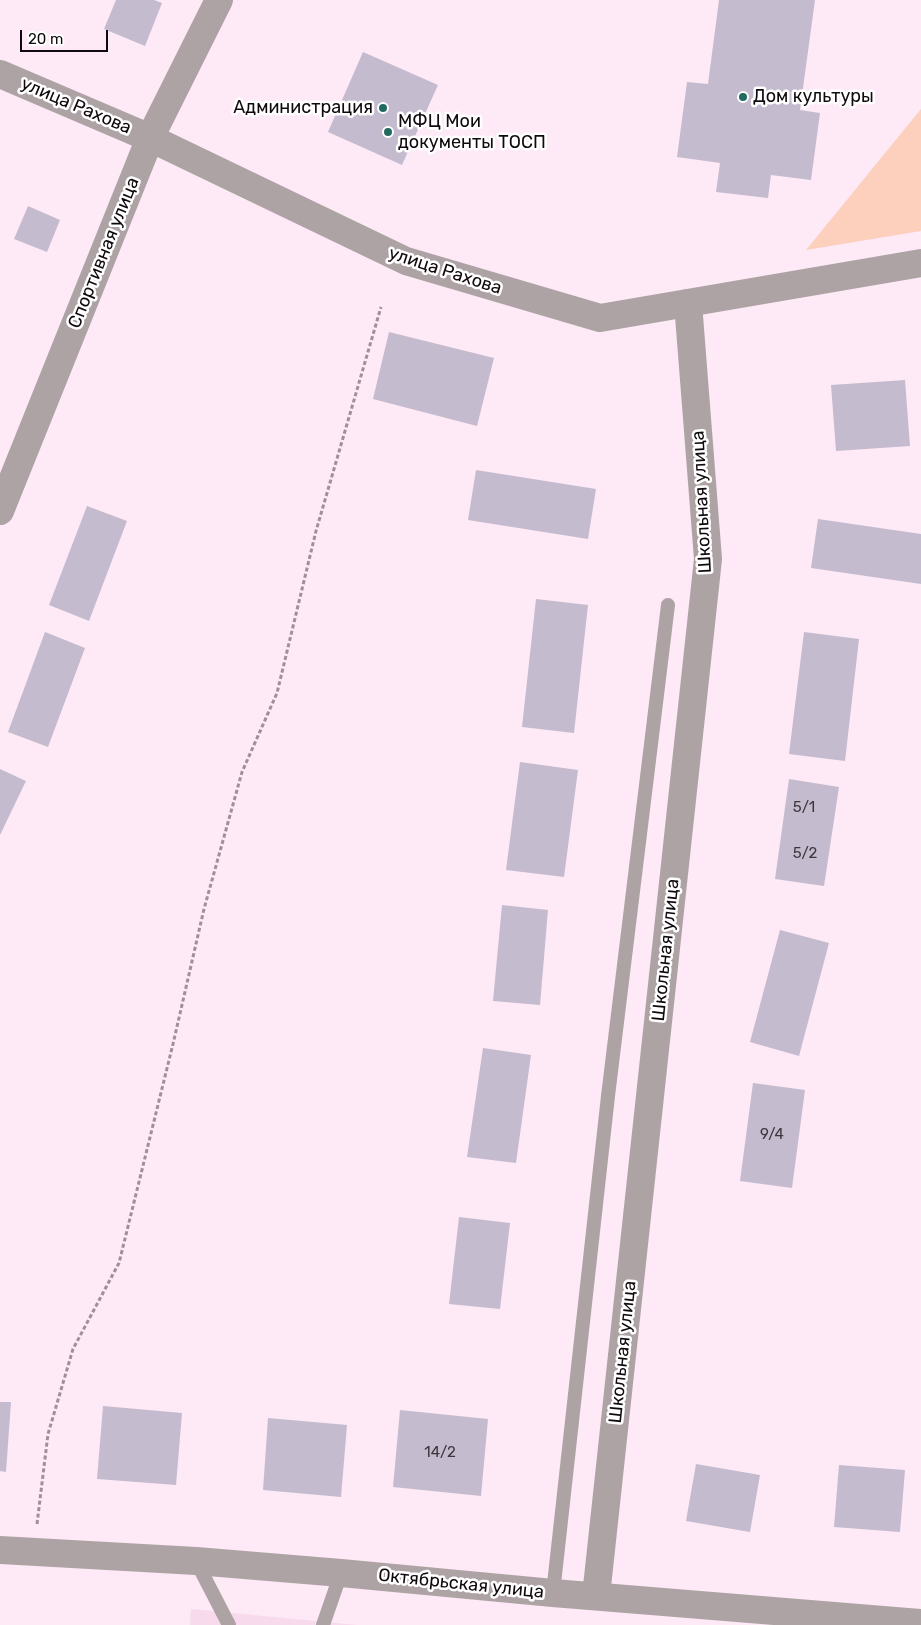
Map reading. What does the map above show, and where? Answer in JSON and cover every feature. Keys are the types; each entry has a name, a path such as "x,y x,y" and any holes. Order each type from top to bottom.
{"street":[{"name":"Спортивная улица","path":"0,511 150,138 219,0"},
{"name":"улица Рахова","path":"0,74 150,138 406,262 600,318 921,262"},
{"name":"Школьная улица","path":"596,1596 708,559 688,303"},
{"name":"Октябрьская улица","path":"0,1550 196,1561 341,1572 553,1593 921,1623"}],"lane":[{"path":"553,1593 608,1096 668,605"},
{"path":"196,1561 229,1625"},
{"path":"323,1625 341,1572"}],"path":[{"path":"34,1552 48,1434 73,1348 119,1263 206,900 242,772 277,694 316,531 381,307"}],"shaded area":[{"path":"921,109 921,231 806,250"},
{"path":"191,1609 357,1625 190,1625"}],"building":[{"path":"116,0 154,0 162,3 145,46 104,29"},
{"name":"Дом культуры","path":"719,0 815,0 800,110 820,113 811,180 771,175 768,198 716,192 720,163 677,157 687,82 708,84"},
{"name":"Администрация","path":"363,52 438,85 402,165 328,132"},
{"path":"28,206 60,220 47,252 14,239"},
{"path":"389,332 494,358 477,426 373,399"},
{"path":"905,380 910,446 836,451 831,385"},
{"path":"476,470 596,489 588,539 468,520"},
{"path":"87,506 127,521 89,621 49,605"},
{"path":"818,519 921,534 921,584 811,568"},
{"path":"536,599 588,605 574,733 522,727"},
{"path":"45,632 85,648 48,747 8,732"},
{"path":"804,632 859,639 845,761 789,754"},
{"path":"520,762 578,770 564,877 506,870"},
{"path":"0,769 26,781 0,835"},
{"path":"789,779 839,787 824,886 775,879"},
{"path":"502,905 548,910 540,1005 493,1001"},
{"path":"780,930 829,943 799,1056 750,1042"},
{"path":"483,1048 531,1055 516,1163 467,1157"},
{"path":"753,1083 805,1090 792,1188 740,1181"},
{"path":"459,1217 510,1223 500,1309 449,1304"},
{"path":"0,1402 11,1402 6,1472 0,1471"},
{"path":"103,1406 182,1413 176,1485 97,1479"},
{"path":"400,1410 488,1419 481,1496 393,1487"},
{"path":"268,1418 347,1425 341,1497 263,1490"},
{"path":"696,1464 760,1475 750,1532 686,1521"},
{"path":"839,1465 905,1470 900,1532 834,1527"}],"place":[{"name":"Дом культуры","path":"743,97"},
{"name":"Администрация","path":"383,108"},
{"name":"МФЦ Мои документы ТОСП","path":"388,132"}]}
